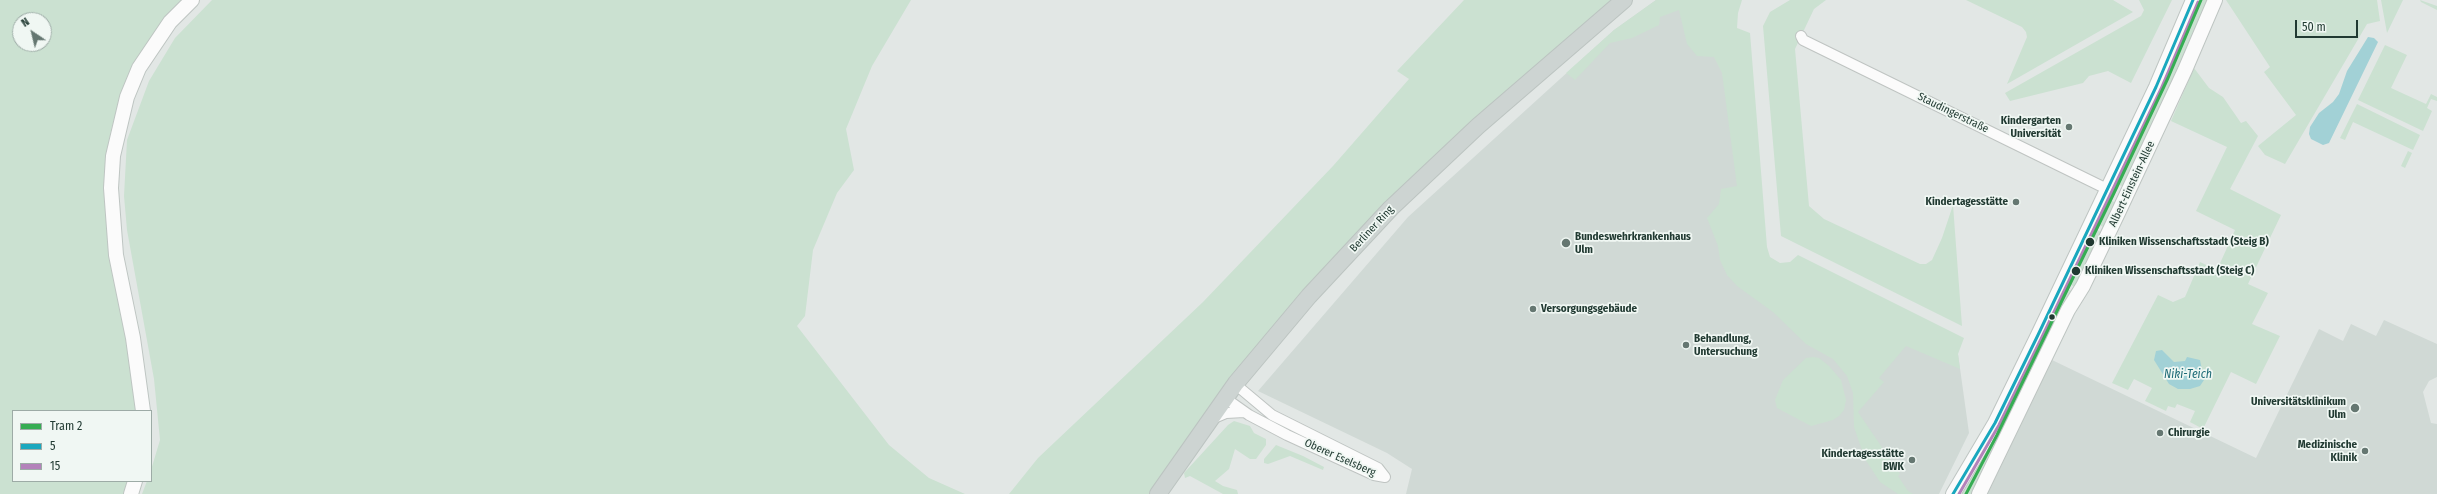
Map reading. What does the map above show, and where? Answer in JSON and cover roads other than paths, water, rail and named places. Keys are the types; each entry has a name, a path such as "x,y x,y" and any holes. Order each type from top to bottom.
{"main road":[{"name":"Berliner Ring","path":"1158,494 1235,384 1309,296 1391,208 1478,126 1624,0"}],"street":[{"path":"144,410 133,338 116,254 111,188 113,156 124,104 139,68 170,22 192,0"},
{"name":"Albert-Einstein-Allee","path":"1953,494 1997,419 2162,75 2193,0"},
{"name":"Albert-Einstein-Allee","path":"1979,494 2068,310 2083,286 2185,70 2215,0"},
{"name":"Staudingerstraße","path":"1801,36 1802,40 2107,189"},
{"path":"2107,189 2125,198"},
{"name":"Oberer Eselsberg","path":"1225,398 1245,412 1374,475 1385,477 1378,468 1272,415 1235,384"},
{"path":"1208,421 1226,413 1245,412"},
{"path":"131,494 135,482"}],"water":[{"path":"2368,37 2374,38 2378,42 2329,143 2323,145 2311,139 2309,134 2310,127 2319,113 2333,102 2339,94 2347,71"},
{"name":"Niki-Teich","path":"2162,350 2174,362 2185,361 2187,357 2200,360 2204,380 2200,386 2190,389 2178,389 2169,384 2154,360 2156,351"}],"tram line":[{"name":"2","path":"1966,494 1997,435 2114,193 2168,78 2201,0"}],"place":[{"name":"Kindergarten Universität","path":"2069,127"},
{"name":"Kindertagesstätte","path":"2016,202"},
{"name":"Kliniken Wissenschaftsstadt (Steig B)","path":"2090,242"},
{"name":"Bundeswehrkrankenhaus Ulm","path":"1566,243"},
{"name":"Kliniken Wissenschaftsstadt (Steig C)","path":"2076,271"},
{"name":"Versorgungsgebäude","path":"1533,309"},
{"name":"Behandlung, Untersuchung","path":"1686,345"},
{"name":"Universitätsklinikum Ulm","path":"2355,408"},
{"name":"Chirurgie","path":"2160,433"},
{"name":"Medizinische Klinik","path":"2365,451"},
{"name":"Kindertagesstätte BWK","path":"1912,460"}]}
